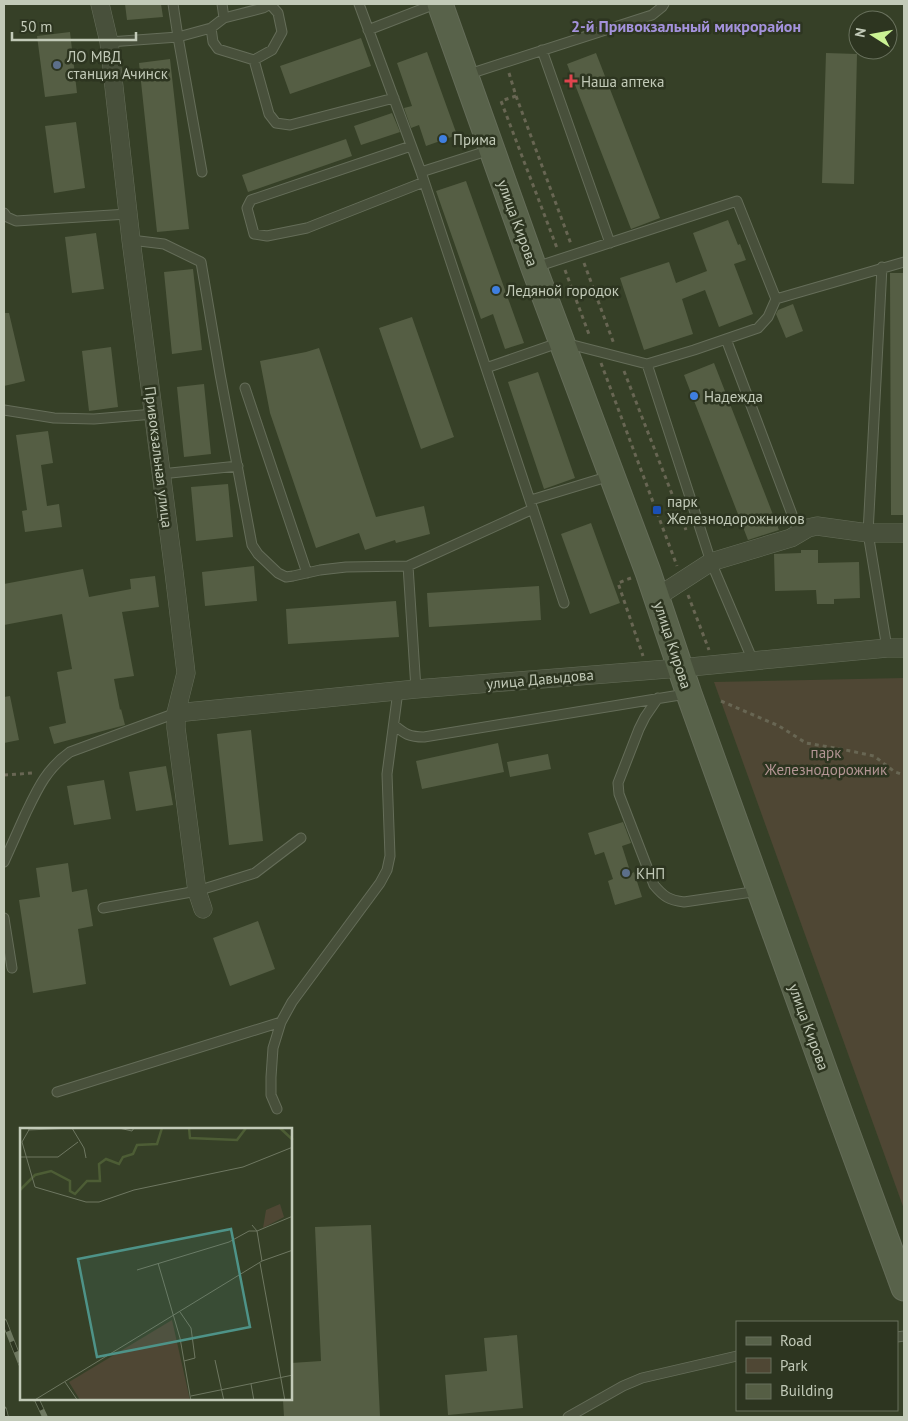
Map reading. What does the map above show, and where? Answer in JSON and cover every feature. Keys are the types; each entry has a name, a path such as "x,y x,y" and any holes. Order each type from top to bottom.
{"main road":[{"name":"улица Кирова","path":"440,4 561,342 657,597 689,694 904,1288"}],"street":[{"name":"Привокзальная улица","path":"100,4 109,42 131,240 186,673 176,713 176,728 197,891 203,910"},
{"path":"657,597 710,562 791,538 808,528 817,526 868,532 904,533"},
{"name":"улица Давыдова","path":"176,713 416,689 904,648"}],"lane":[{"path":"173,4 202,172"},
{"path":"222,4 224,18"},
{"path":"109,42 178,37 211,28 224,18 263,8 270,4 278,13 282,32 272,50 254,60 218,49 213,42 211,28"},
{"path":"359,4 421,172 564,603"},
{"path":"368,30 435,4"},
{"path":"466,76 652,15 664,4"},
{"path":"542,50 610,243"},
{"path":"254,60 269,114 276,123 290,125 394,98"},
{"path":"412,146 251,200 247,208 254,234 267,236 308,228 424,182"},
{"path":"421,172 492,150"},
{"path":"486,368 561,342 647,364 758,328 768,317 776,299 737,201 534,268"},
{"path":"4,213 7,217 16,221 128,214"},
{"path":"131,240 164,244 201,262 252,545 258,554 278,573 286,576 346,567 408,566 532,505 611,475"},
{"path":"776,299 904,262"},
{"path":"882,267 868,532 887,648"},
{"path":"726,339 799,533"},
{"path":"647,364 710,562 753,661"},
{"path":"244,388 307,573"},
{"path":"4,410 54,418 94,419 154,414"},
{"path":"162,474 238,466"},
{"path":"408,566 416,689"},
{"path":"277,1109 271,1095 271,1077 273,1048 281,1022 292,1002 380,883 386,870 390,856 387,774 398,691"},
{"path":"394,725 404,734 413,737 424,737 689,694"},
{"path":"658,698 645,717 618,783 619,794 654,885 662,895 672,900 684,902 761,891"},
{"path":"4,862 39,787 59,760 70,752 176,713"},
{"path":"103,908 197,891 255,873 302,838"},
{"path":"4,918 12,968"},
{"path":"57,1092 281,1022"},
{"path":"568,1417 623,1386 642,1378 736,1356"}],"path":[{"path":"516,96 686,532"},
{"path":"721,701 779,726 806,743 841,748 874,756 895,772 904,775"},
{"path":"4,775 49,771"}],"green space":[{"name":"парк Железнодорожник","path":"904,678 904,1209 714,682"}],"building":[{"path":"125,4 161,4 163,17 127,20"},
{"name":"ЛО МВД станция Ачинск","path":"70,32 77,93 45,97 37,36"},
{"path":"361,38 371,66 290,94 280,66"},
{"path":"427,52 457,135 426,146 419,125 411,128 404,108 412,106 397,63"},
{"path":"596,53 660,218 631,229 567,64"},
{"path":"826,53 848,54 848,60 857,60 854,184 822,183"},
{"path":"170,59 189,229 157,232 139,63"},
{"path":"392,113 400,132 361,145 354,126"},
{"path":"76,122 85,188 54,193 45,126"},
{"path":"346,139 352,156 248,192 242,175"},
{"path":"466,181 524,343 505,349 493,314 481,319 436,191"},
{"path":"728,220 746,260 734,264 753,314 719,327 705,290 682,299 693,334 644,350 620,278 669,262 676,283 707,271 693,233"},
{"path":"96,233 104,289 72,293 65,237"},
{"path":"193,269 202,350 172,354 164,272"},
{"path":"890,273 904,273 904,515 891,515"},
{"path":"793,304 803,331 786,338 776,314 778,310"},
{"path":"4,313 9,313 25,381 4,386"},
{"path":"412,317 454,437 421,449 379,328"},
{"path":"111,347 118,407 89,411 82,351"},
{"path":"319,348 376,517 424,506 430,534 396,543 395,540 365,550 359,533 316,548 270,413 260,361"},
{"path":"714,363 779,530 748,540 684,375"},
{"path":"538,372 575,478 544,489 508,382"},
{"path":"204,384 211,454 184,457 177,387"},
{"path":"48,431 53,463 41,465 47,506 59,504 62,527 25,532 22,511 27,510 16,435"},
{"path":"228,484 233,537 196,541 191,487"},
{"path":"591,523 620,603 590,614 561,534"},
{"path":"801,550 818,550 818,563 859,562 860,598 834,599 834,604 817,604 816,590 775,591 774,554 801,553"},
{"path":"254,566 257,601 205,606 202,572"},
{"path":"83,569 89,597 131,589 130,579 155,576 159,607 122,612 134,676 114,679 125,725 54,744 49,727 66,723 57,672 72,669 62,614 4,625 4,584"},
{"path":"539,586 541,620 429,627 427,593"},
{"path":"396,601 399,637 288,644 286,609"},
{"path":"10,696 19,740 4,743 4,697"},
{"path":"251,730 263,841 229,845 217,734"},
{"path":"498,743 504,772 422,789 416,761"},
{"path":"548,754 551,769 510,777 507,762"},
{"path":"166,766 173,805 136,811 129,772"},
{"path":"104,780 111,819 74,825 67,786"},
{"path":"623,822 631,843 622,846 631,874 634,872 642,897 615,905 608,881 613,879 604,852 595,855 588,833"},
{"path":"68,863 72,892 87,889 93,926 78,929 86,984 33,993 19,900 40,897 36,868"},
{"path":"258,921 275,969 230,986 213,938"},
{"path":"371,1225 380,1417 284,1417 283,1401 292,1401 292,1363 321,1361 315,1227"},
{"path":"517,1335 523,1408 448,1415 445,1375 487,1371 484,1338"}],"railway":[{"path":"4,1321 20,1361"},
{"path":"37,1401 45,1417"},
{"path":"4,1409 6,1417"}],"place":[{"name":"ЛО МВД станция Ачинск","path":"57,65"},
{"name":"Наша аптека","path":"571,81"},
{"name":"Прима","path":"443,139"},
{"name":"Ледяной городок","path":"496,290"},
{"name":"Надежда","path":"694,396"},
{"name":"парк Железнодорожников","path":"657,510"},
{"name":"КНП","path":"626,873"}],"district":[{"name":"2-й Привокзальный микрорайон","path":"686,26"}]}
